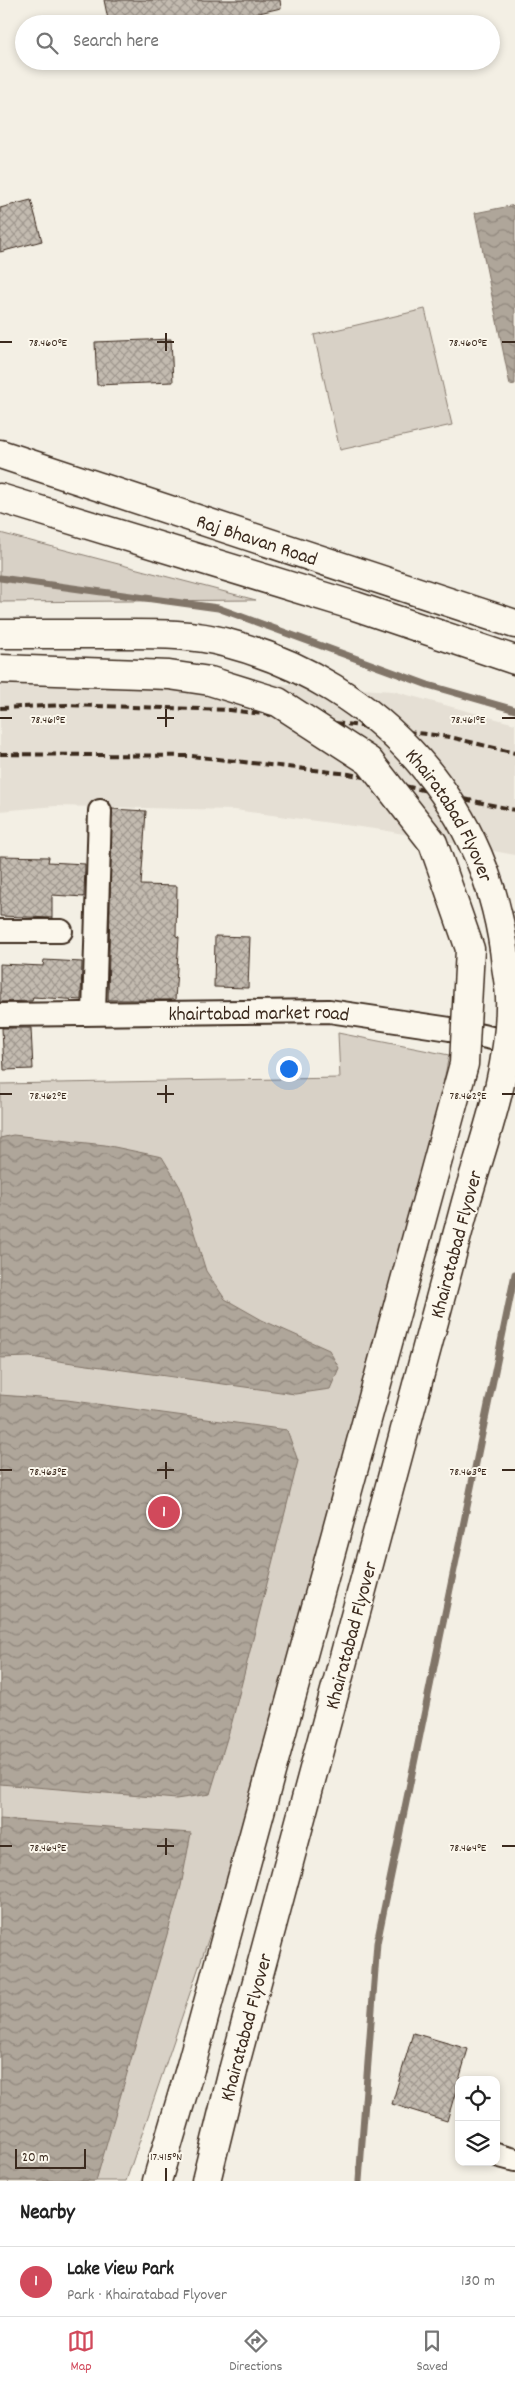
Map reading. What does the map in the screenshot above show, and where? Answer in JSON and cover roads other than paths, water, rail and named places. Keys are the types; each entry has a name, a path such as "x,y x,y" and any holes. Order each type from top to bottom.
{"main road":[{"name":"Raj Bhavan Road","path":"0,454 515,624"},
{"name":"Raj Bhavan Road","path":"0,498 355,606 515,660"},
{"name":"Khairatabad Flyover","path":"0,634 161,634 226,642 275,659 326,683 371,713 416,755 457,812 485,868 504,938 510,1007 502,1081 466,1202 233,2071 206,2181"},
{"name":"Khairatabad Flyover","path":"0,669 169,675 210,680 278,702 369,761 428,836 433,843 470,949 464,1064 158,2181"}],"street":[{"path":"94,1013 100,811"},
{"path":"0,931 61,931"},
{"name":"khairtabad market road","path":"0,1015 329,1012 450,1029 515,1043"},
{"path":"500,2156 515,2160"}],"water":[{"path":"515,205 515,384 510,385 475,213"},
{"path":"13,1135 105,1145 162,1157 180,1187 206,1271 225,1299 262,1320 329,1350 339,1368 330,1389 295,1394 30,1357 0,1358 0,1138"},
{"path":"0,1395 67,1400 287,1430 298,1461 232,1722 210,1794 176,1799 0,1784"},
{"path":"0,1819 191,1833 181,1886 96,2181 0,2181"}],"waterway":[{"path":"0,578 218,608 428,685 515,710"},
{"path":"359,2181 377,1943 515,1274"}],"railway":[{"path":"0,708 67,705 230,710 450,737 515,753"},
{"path":"0,754 191,756 349,774 515,810"}],"place":[{"name":"Lake View Park","path":"164,1512"}]}
